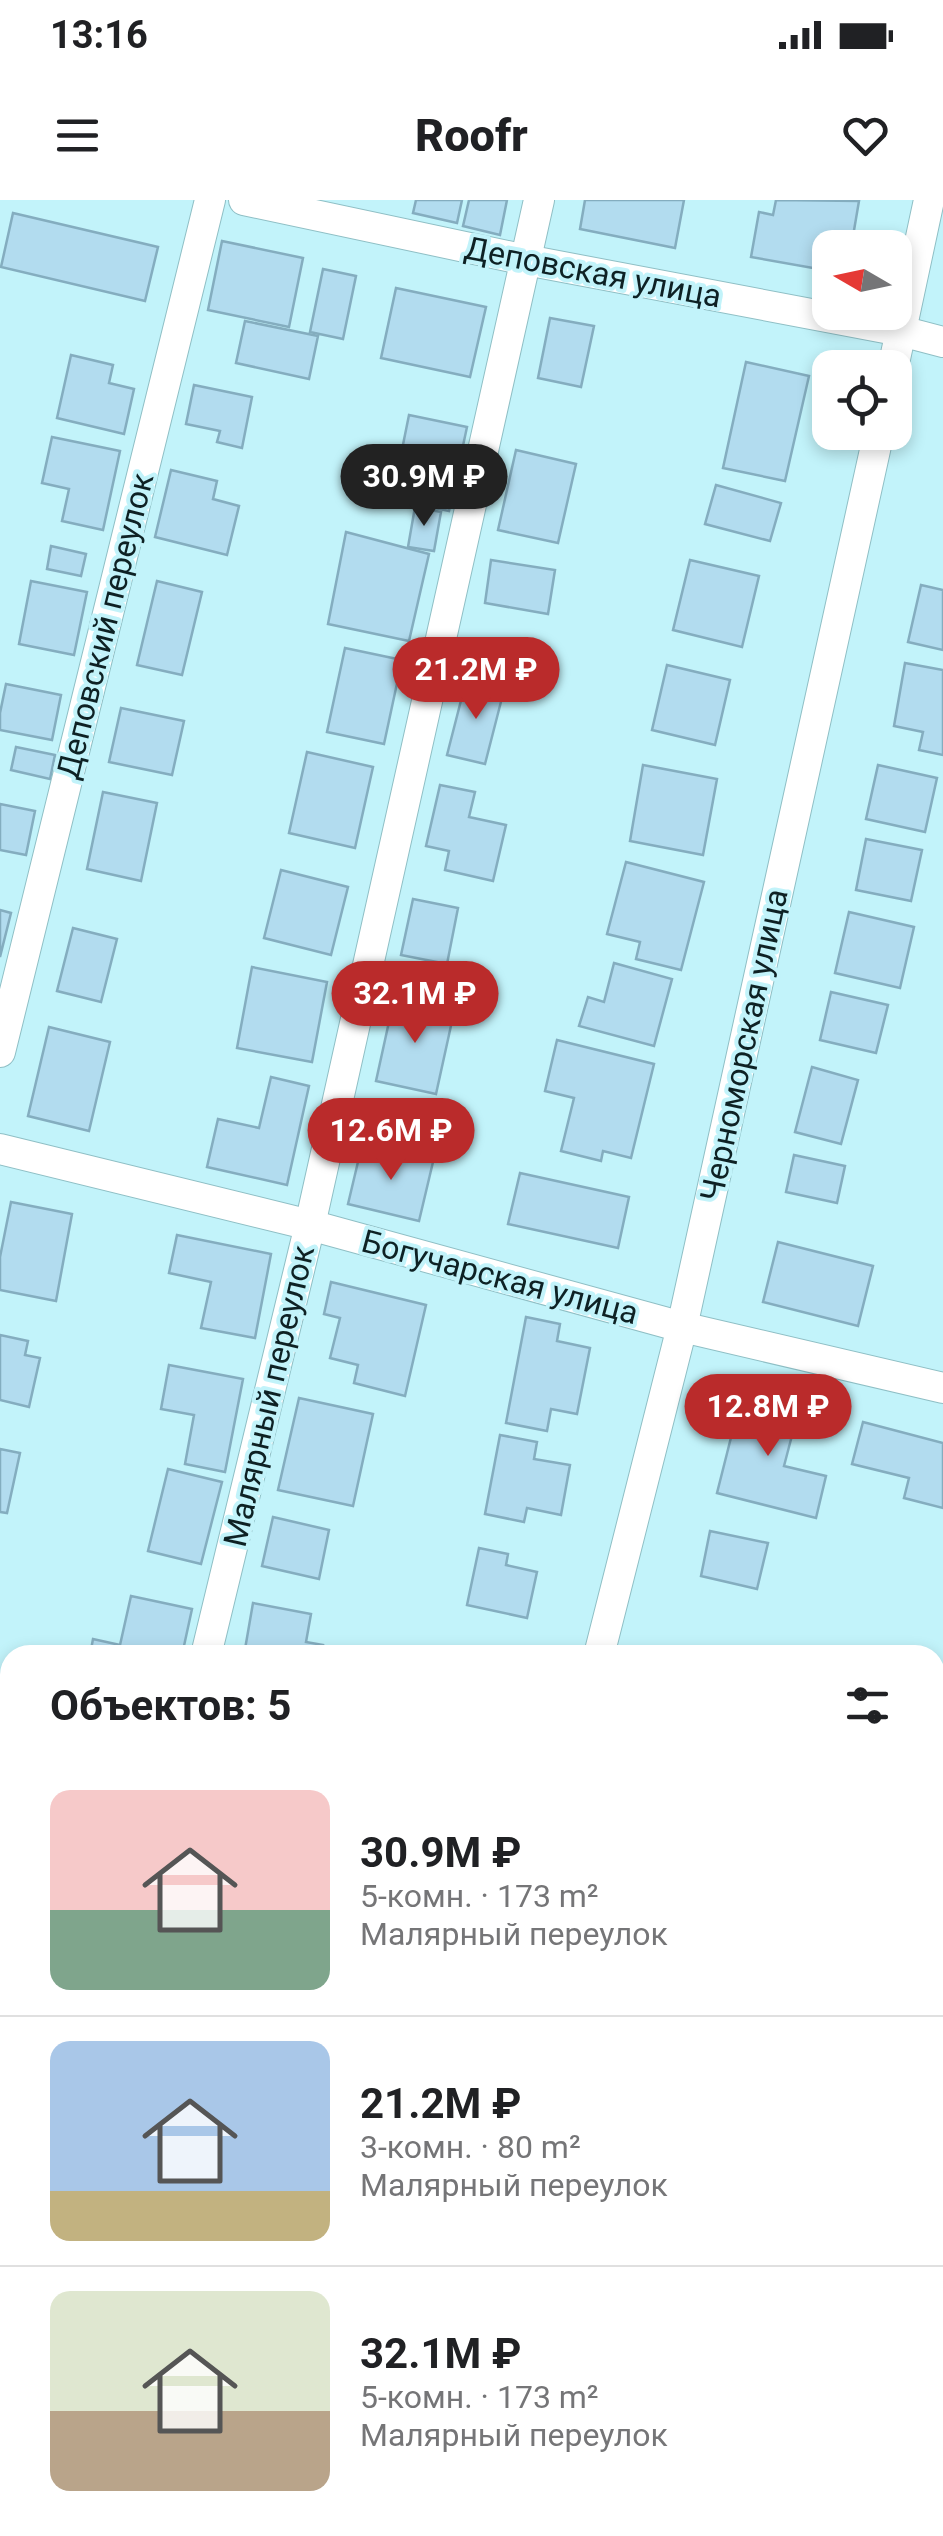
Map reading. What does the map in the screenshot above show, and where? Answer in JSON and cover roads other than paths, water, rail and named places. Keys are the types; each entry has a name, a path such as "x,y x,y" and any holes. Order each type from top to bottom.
{"street":[{"name":"Деповский переулок","path":"0,1052 210,200"},
{"name":"Деповская улица","path":"244,200 943,342"},
{"name":"Малярный переулок","path":"208,1645 310,1225 539,200"},
{"path":"897,350 929,200"},
{"name":"Черноморская улица","path":"602,1645 682,1327 875,450"},
{"name":"Богучарская улица","path":"0,1149 310,1225 682,1327 943,1388"}]}
